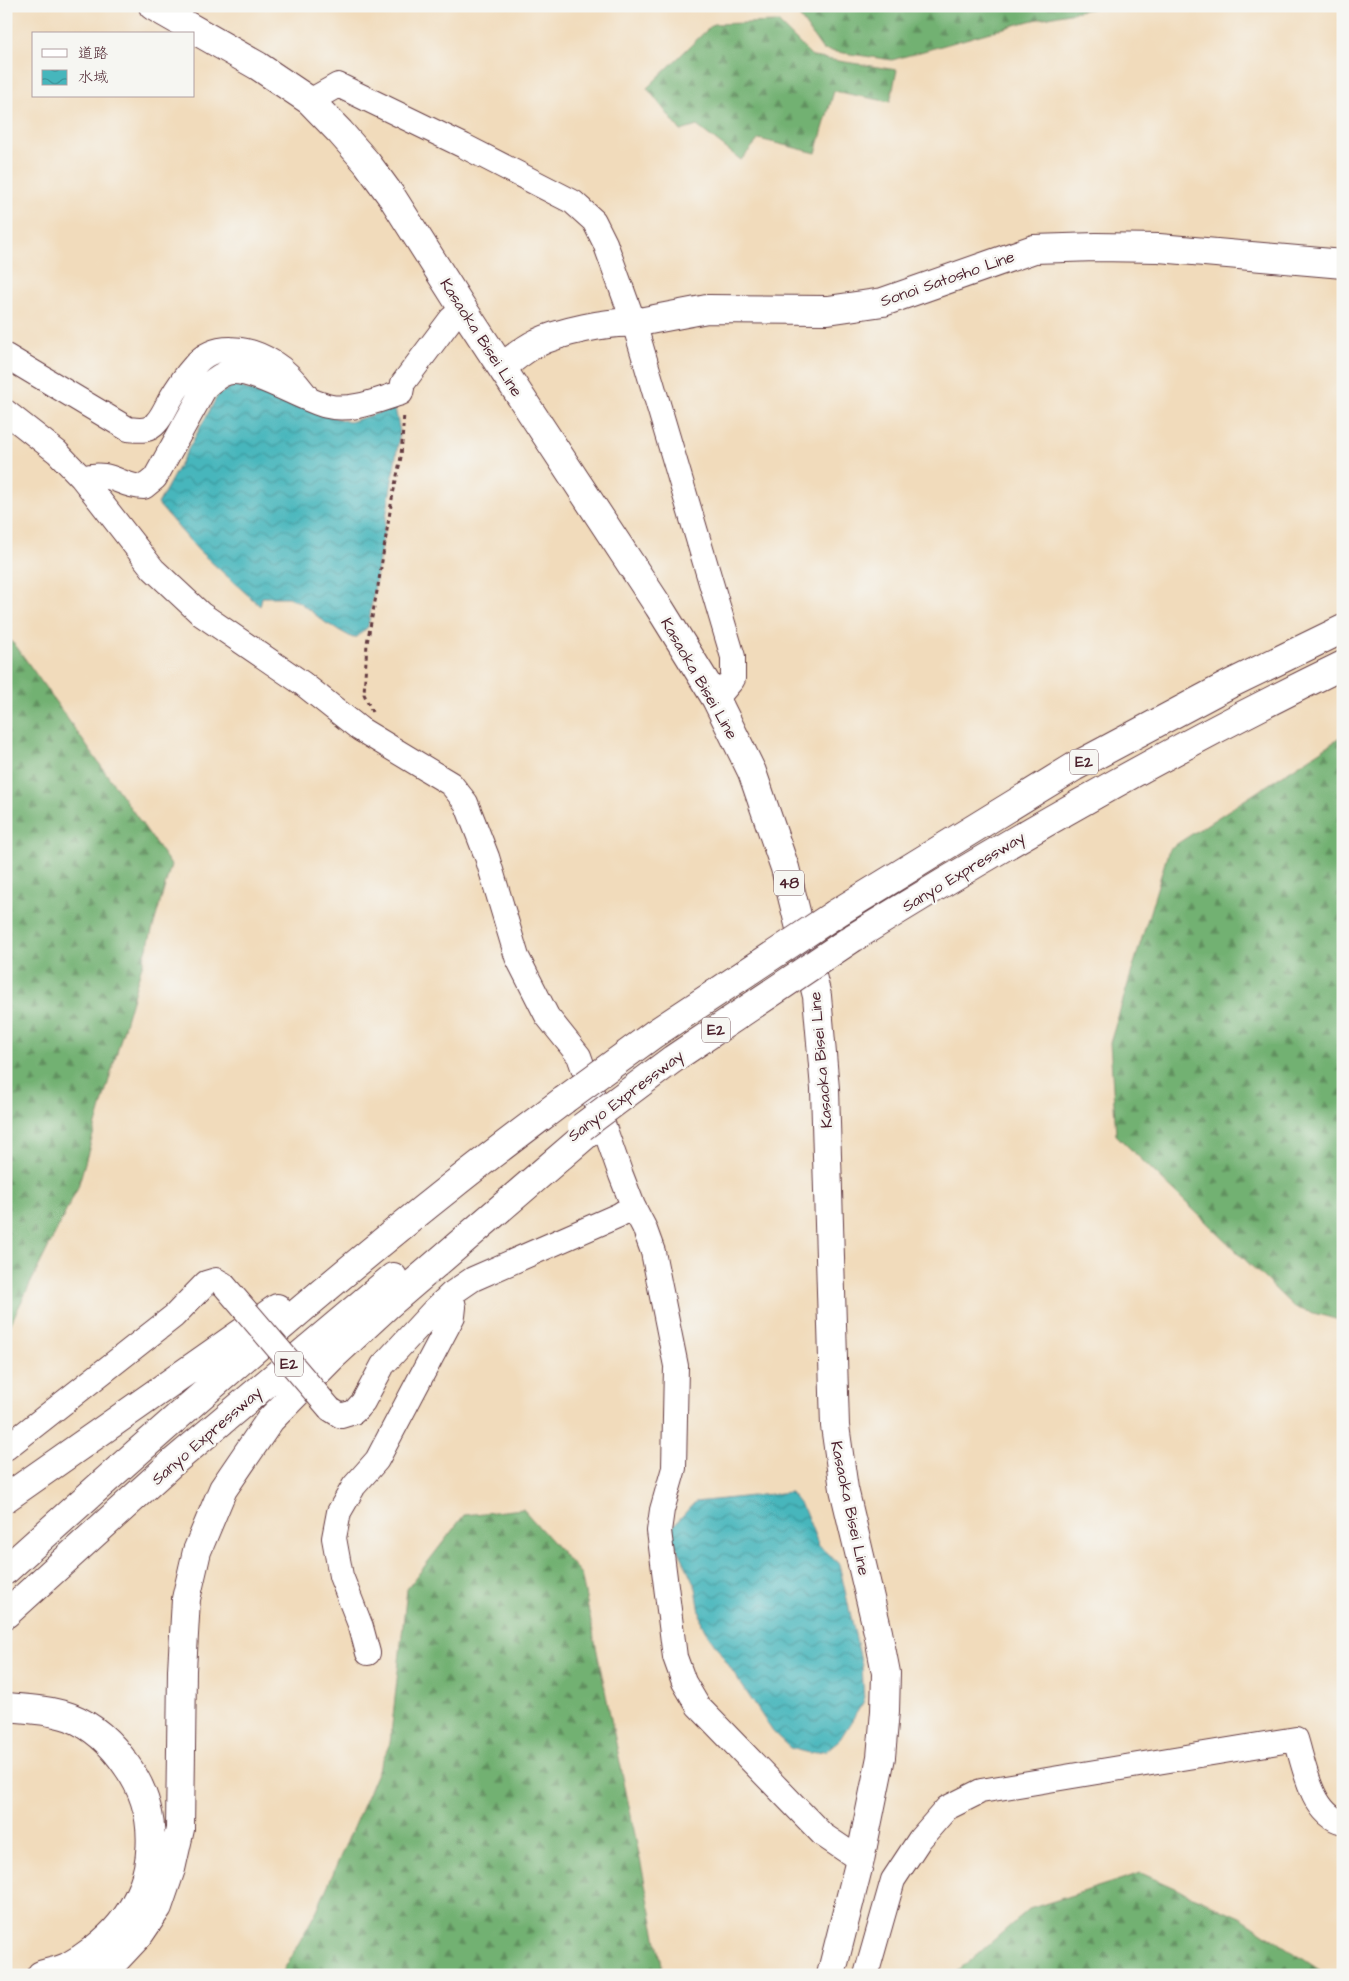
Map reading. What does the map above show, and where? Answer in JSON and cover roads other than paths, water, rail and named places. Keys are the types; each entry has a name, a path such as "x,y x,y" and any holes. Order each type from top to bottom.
{"main road":[{"name":"Kasaoka Bisei Line","path":"153,6 258,66 310,101 367,163 392,197 463,310 659,607 716,699 752,772 786,868 817,996 825,1089 835,1426 844,1489 886,1673 886,1711 881,1757 860,1860 831,1975"},
{"name":"Sonoi Satosho Line","path":"502,367 536,343 574,331 624,322 634,323 707,309 828,310 883,302 1034,249 1096,247 1159,248 1343,264"},
{"name":"Sanyo Expressway","path":"6,1570 151,1439 354,1265 453,1185 669,1023 835,914 1074,768 1230,684 1343,629"},
{"name":"Sanyo Expressway","path":"6,1614 178,1457 375,1291 673,1059 853,938 939,884 1089,797 1244,713 1343,665"},
{"path":"94,1975 110,1966 139,1935 158,1906 171,1868 180,1829 182,1670 186,1599 197,1551 223,1489 270,1420 332,1357 584,1130"},
{"path":"6,1498 453,1185"},
{"path":"6,1707 53,1712 71,1718 96,1732 118,1752 135,1776 147,1805 152,1835 146,1875 138,1898 120,1925 96,1948 65,1968 41,1975"}],"street":[{"path":"310,101 338,86 464,146 573,202 594,221 605,243 634,323 733,657 733,679 716,699"},
{"path":"82,478 94,475 114,478 134,487 144,488 155,478 206,386 219,376 232,372 252,376 327,406 346,408 401,393 403,383 451,319 463,310"},
{"path":"6,356 128,429 143,431 156,424 173,395 195,364 212,352 228,348 248,352 274,362 293,378 308,398"},
{"path":"6,412 57,452 82,478 152,569 201,614 302,683 360,728 452,784 466,803 486,857 517,957 546,1016 579,1056 633,1206 644,1227 653,1252 676,1366 674,1468 662,1510 659,1531 675,1657 684,1682 698,1706 823,1835 860,1860"},
{"path":"6,1448 174,1316 206,1283 216,1280 223,1284 330,1409 342,1416 354,1412 363,1402 383,1366 451,1294 473,1279 619,1215 633,1206"},
{"path":"368,1653 361,1627 341,1576 334,1538 339,1512 354,1486 377,1460 453,1316 454,1307 451,1294"},
{"path":"866,1975 893,1880 920,1839 948,1808 981,1791 1296,1739 1319,1804 1326,1814 1343,1822"}],"water":[{"path":"234,385 349,422 395,408 400,432 368,627 357,637 353,638 326,623 299,602 288,597 262,597 260,606 198,550 158,504 218,395"},
{"path":"790,1492 805,1511 819,1546 839,1564 862,1665 864,1701 840,1739 827,1750 810,1753 790,1748 773,1732 702,1625 696,1588 681,1555 669,1535 674,1525 695,1502"}]}
